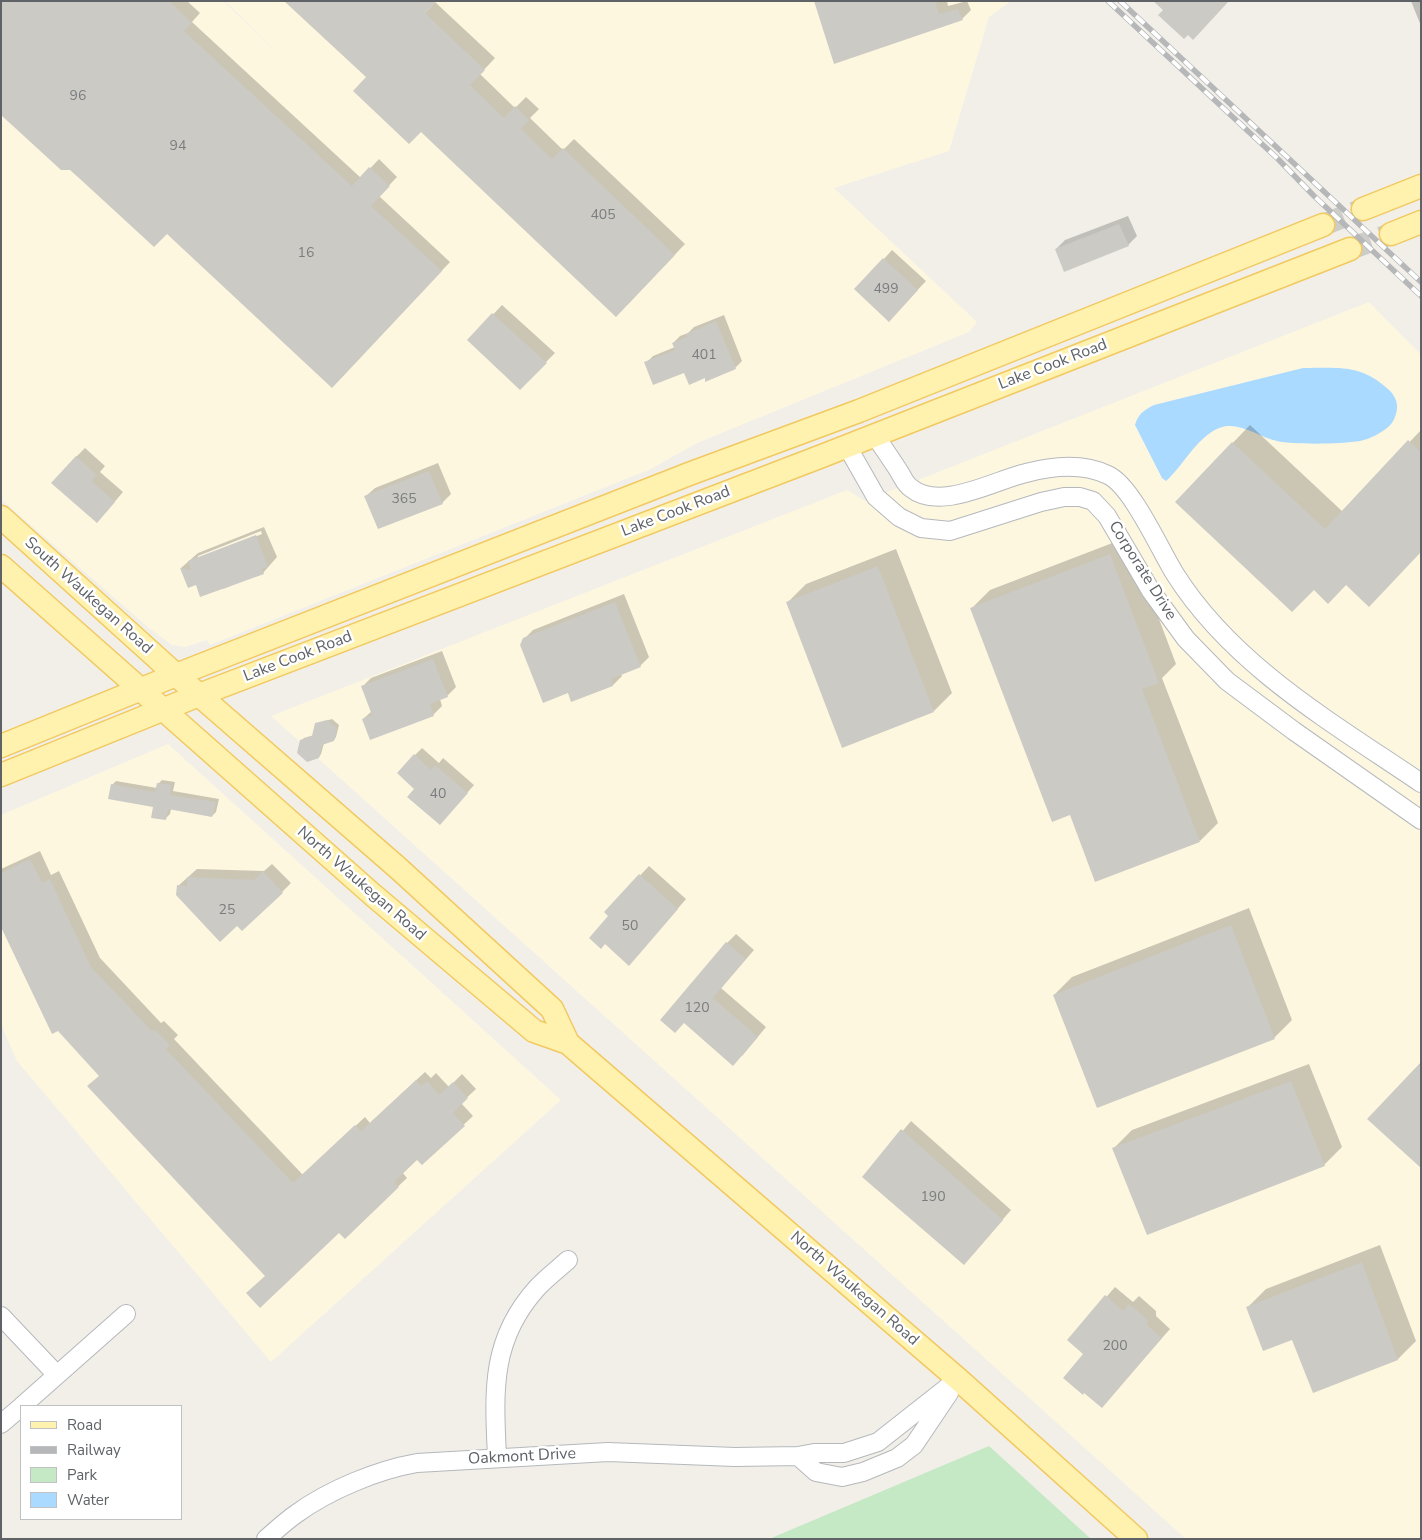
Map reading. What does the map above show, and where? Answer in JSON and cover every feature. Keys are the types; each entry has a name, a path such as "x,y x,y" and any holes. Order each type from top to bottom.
{"main road":[{"path":"1363,209 1421,186"},
{"path":"1391,234 1421,222"},
{"name":"Lake Cook Road","path":"1,746 140,689 689,474 859,411 1323,225"},
{"name":"Lake Cook Road","path":"1,775 200,695 847,446 1350,249"},
{"name":"South Waukegan Road","path":"1,517 200,695"},
{"path":"1,566 140,689"},
{"name":"North Waukegan Road","path":"140,689 373,895 534,1031 568,1043 958,1379 1136,1539"},
{"name":"North Waukegan Road","path":"200,695 398,868 552,1009 568,1043"}],"street":[{"name":"Corporate Drive","path":"875,435 910,488 926,496 949,497 1026,472 1060,468 1085,467 1110,476 1131,498 1176,575 1209,620 1247,658 1311,707 1421,783"},
{"name":"Corporate Drive","path":"847,446 876,497 899,517 921,528 950,531 1041,502 1064,497 1080,496 1093,501 1107,516 1151,591 1186,639 1227,681 1294,731 1421,820"},
{"path":"497,1457 494,1404 496,1378 500,1356 510,1327 538,1287 568,1260"},
{"path":"22,1405 126,1314"},
{"path":"1,1316 57,1375"},
{"path":"798,1456 816,1472 842,1477 863,1472 897,1458 914,1445 958,1379"},
{"name":"Oakmont Drive","path":"266,1539 296,1514 323,1497 396,1467 416,1463 608,1452 735,1457 844,1453 878,1442 958,1379"},
{"path":"1,1424 20,1407"}],"shaded area":[{"path":"1,1 223,1 285,60 225,1 1011,1 989,17 949,151 834,188 977,322 969,332 697,443 651,469 210,645 207,640 185,647 172,645 149,628 1,499"},
{"path":"1369,302 1421,355 1421,1539 1186,1539 271,716 847,490 865,501"},
{"path":"168,744 561,1100 271,1362 17,1061 1,1024 1,815"}],"green space":[{"path":"989,1446 1091,1539 769,1539"}],"water":[{"path":"1303,368 1348,369 1368,375 1378,381 1390,391 1396,401 1397,409 1393,422 1384,430 1367,439 1331,443 1277,441 1248,430 1226,426 1211,432 1204,438 1166,481 1162,478 1135,425 1144,411 1154,405"}],"building":[{"path":"1,1 169,1 192,23 184,31 352,186 369,167 390,186 371,206 442,271 332,388 167,234 154,247 70,170 61,170 1,115"},
{"path":"284,1 436,1 425,13 485,70 470,85 504,118 515,106 529,120 521,129 552,159 563,148 675,255 616,317 421,132 409,144 353,91 366,77"},
{"path":"814,1 935,1 939,14 958,9 963,20 834,64"},
{"path":"1153,1 1229,1 1193,40 1188,35 1184,39 1158,15 1163,10"},
{"path":"1119,224 1129,246 1064,272 1055,249"},
{"path":"883,258 918,290 889,322 854,289"},
{"path":"492,313 547,363 520,390 467,340"},
{"path":"716,321 736,369 705,382 705,378 689,385 684,373 653,385 644,362 675,350 672,343 687,337 686,334"},
{"path":"1408,440 1421,452 1421,552 1369,607 1346,585 1328,604 1314,590 1292,612 1175,502 1232,442 1325,529"},
{"path":"76,456 97,475 92,481 115,502 97,523 51,483"},
{"path":"429,471 443,504 378,529 364,496"},
{"path":"256,535 268,567 262,569 264,574 200,597 196,585 188,588 180,568 191,570 188,561"},
{"path":"1110,554 1159,683 1142,689 1200,842 1095,882 1070,815 1052,822 970,608"},
{"path":"878,566 934,712 842,748 786,602"},
{"path":"615,602 641,667 611,679 613,686 571,702 568,693 543,703 520,645 523,638"},
{"path":"433,659 448,697 430,704 434,716 370,740 362,719 372,715 361,686"},
{"path":"327,720 337,728 334,741 322,745 319,758 307,762 297,753 300,740 312,736 315,723"},
{"path":"414,754 431,770 435,765 468,793 440,825 407,797 414,789 397,773"},
{"path":"157,783 171,785 170,795 216,802 212,817 168,809 166,820 151,818 153,807 108,799 111,784 155,792"},
{"path":"30,859 42,883 50,879 91,967 152,1031 154,1029 170,1045 166,1049 293,1183 355,1125 361,1131 416,1080 421,1086 427,1081 439,1095 453,1082 468,1098 453,1113 465,1126 422,1165 417,1160 394,1182 399,1187 345,1239 339,1233 260,1308 246,1293 265,1276 87,1086 99,1076 58,1031 52,1034 1,927 1,873"},
{"path":"263,871 283,893 242,931 237,926 220,942 176,895 177,885 187,886 187,877 254,880"},
{"path":"639,874 678,909 629,966 605,944 601,949 589,938 608,916 604,912"},
{"path":"1231,925 1275,1039 1097,1108 1053,995"},
{"path":"726,942 746,959 713,998 758,1037 733,1066 684,1023 675,1033 660,1020"},
{"path":"1421,1062 1421,1168 1367,1119"},
{"path":"1291,1081 1325,1166 1147,1235 1112,1148"},
{"path":"901,1129 1003,1220 964,1265 862,1177"},
{"path":"1362,1262 1398,1360 1313,1393 1292,1340 1263,1351 1246,1307"},
{"path":"1105,1295 1123,1311 1129,1304 1148,1320 1147,1325 1162,1338 1102,1408 1063,1378 1083,1354 1067,1340"}],"tunnel":[{"path":"1323,225 1363,209"},
{"path":"1350,249 1391,234"}],"railway":[{"path":"1108,1 1278,159 1314,196 1421,296"},
{"path":"1120,1 1421,282"}]}
